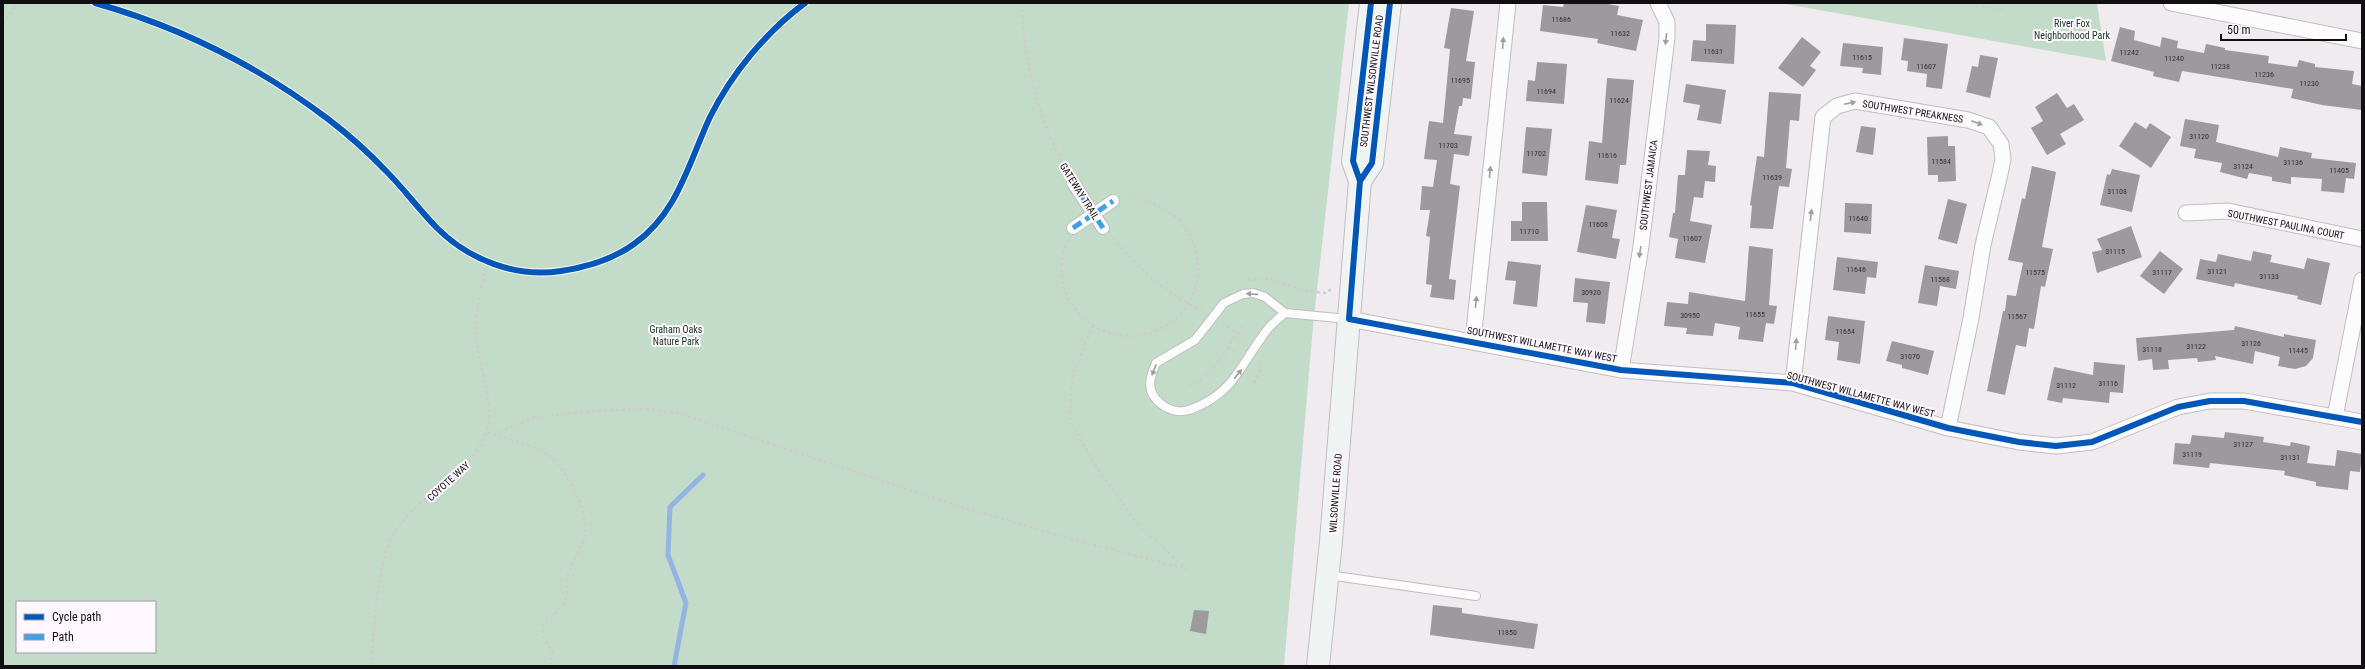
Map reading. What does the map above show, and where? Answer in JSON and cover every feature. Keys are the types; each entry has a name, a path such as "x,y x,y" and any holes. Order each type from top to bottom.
{"main road":[{"name":"SOUTHWEST WILSONVILLE ROAD","path":"1349,319 1360,181 1353,161 1371,3"},
{"name":"SOUTHWEST WILSONVILLE ROAD","path":"1360,181 1372,163 1390,3"},
{"name":"WILSONVILLE ROAD","path":"1318,666 1328,575 1349,319"}],"street":[{"path":"1472,341 1508,3"},
{"name":"SOUTHWEST JAMAICA","path":"1621,370 1641,246 1667,38 1667,22 1658,3"},
{"path":"2171,3 2362,41"},
{"name":"SOUTHWEST PREAKNESS","path":"1793,383 1823,117 1837,106 1855,101 1968,120 1989,128 2001,144 2003,159 1983,245 1972,318 1948,428"},
{"name":"GATEWAY TRAIL","path":"1073,183 1103,228"},
{"path":"1073,228 1113,201"},
{"name":"SOUTHWEST PAULINA COURT","path":"2186,213 2228,211 2362,239"},
{"path":"2335,417 2362,280"},
{"name":"SOUTHWEST WILLAMETTE WAY WEST","path":"1349,319 1621,370 1793,383 1948,428 2019,442 2056,446 2092,442 2178,407 2210,401 2244,401 2362,422"}],"lane":[{"path":"1285,313 1263,335 1242,370 1231,382 1209,401 1187,411 1180,411 1162,405 1153,395 1150,382 1156,363 1195,340 1224,303 1230,298 1243,294 1260,295 1285,313 1349,319"},
{"path":"1328,575 1476,596"}],"path":[{"path":"3,24 17,3"},
{"path":"1964,3 2002,10 2003,3"},
{"path":"1073,228 1062,253 1062,286 1071,304 1086,321 1103,331 1124,337 1138,336 1164,328 1181,314 1188,305 1197,282 1199,264 1194,242 1179,219 1155,204 1133,198 1113,201"},
{"path":"1222,323 1237,333"},
{"path":"1189,386 1215,367 1243,324"},
{"path":"494,435 532,418 592,411 645,409 677,413 954,505 1082,542 1187,569 1139,526 1096,466 1070,421 1072,378 1093,325"},
{"path":"1228,348 1240,354"},
{"path":"1254,383 1260,371 1258,359"},
{"path":"486,432 529,445 551,456 566,474 583,509 586,534 567,576 567,596 564,603 544,622 542,629 542,636 553,653 549,666"}],"green space":[{"name":"Graham Oaks Nature Park","path":"3,3 1349,3 1313,326 1284,666 3,666"},
{"name":"River Fox Neighborhood Park","path":"1780,3 2097,3 2106,61"}],"building":[{"path":"1564,3 1602,3 1619,6 1617,15 1643,20 1636,51 1597,43 1598,39 1540,31 1543,5 1563,7"},
{"path":"1451,8 1474,11 1466,61 1475,62 1471,99 1463,98 1462,106 1459,106 1454,134 1472,136 1469,156 1454,154 1450,184 1460,186 1449,279 1456,280 1454,300 1430,297 1432,285 1426,284 1430,237 1426,236 1430,210 1420,210 1422,186 1433,187 1437,160 1424,159 1429,121 1443,123 1450,49 1444,48"},
{"path":"1706,24 1736,25 1734,64 1691,61 1693,40 1706,41"},
{"path":"2120,27 2135,31 2134,40 2160,47 2162,37 2178,41 2177,48 2204,53 2206,44 2225,48 2225,50 2269,56 2268,63 2297,67 2299,60 2315,64 2315,67 2354,71 2352,84 2362,86 2362,110 2322,105 2291,98 2293,89 2182,71 2179,82 2153,76 2154,72 2111,61"},
{"path":"1802,37 1821,52 1810,66 1816,70 1803,87 1778,68"},
{"path":"1904,38 1948,44 1942,89 1926,87 1927,74 1907,71 1908,61 1901,60"},
{"path":"1843,43 1883,47 1881,75 1862,73 1863,68 1840,66"},
{"path":"1980,55 1998,58 1990,98 1966,92 1972,66 1978,67"},
{"path":"1537,62 1567,64 1564,104 1526,101 1528,80 1535,81"},
{"path":"1607,78 1634,80 1626,165 1620,165 1618,184 1585,180 1589,141 1602,143"},
{"path":"1686,84 1726,90 1721,124 1697,120 1700,105 1683,102"},
{"path":"1769,92 1801,94 1799,121 1790,120 1786,168 1792,169 1789,187 1779,186 1773,229 1750,228 1752,206 1750,205 1757,156 1764,157"},
{"path":"2057,93 2067,108 2074,104 2084,120 2060,134 2066,144 2047,155 2031,128 2043,121 2035,107"},
{"path":"2185,119 2219,125 2216,142 2278,157 2280,147 2312,153 2311,158 2356,163 2354,179 2346,178 2344,193 2321,191 2322,179 2291,177 2291,184 2272,181 2272,177 2249,173 2247,179 2220,172 2222,163 2194,158 2196,149 2180,146"},
{"path":"2135,122 2146,129 2150,123 2171,137 2151,168 2119,146"},
{"path":"1861,126 1876,128 1873,155 1856,152"},
{"path":"1526,127 1552,129 1547,176 1522,173"},
{"path":"1948,136 1948,146 1955,146 1956,181 1938,182 1938,175 1928,175 1927,137"},
{"path":"1687,150 1710,151 1708,165 1716,166 1715,182 1705,181 1703,198 1694,197 1690,221 1712,225 1705,263 1675,258 1678,239 1669,237 1673,213 1675,213 1678,175 1685,175"},
{"path":"2032,166 2056,172 2042,247 2053,249 2045,287 2041,286 2034,329 2029,328 2026,347 2016,345 2005,395 1987,391 2003,311 2005,311 2007,295 2016,296 2023,263 2008,260 2022,198 2025,199"},
{"path":"2112,169 2140,175 2132,212 2100,205 2107,174 2110,175"},
{"path":"1948,199 1967,204 1957,244 1938,239"},
{"path":"1522,202 1547,202 1548,241 1511,241 1511,221 1522,221"},
{"path":"1845,203 1872,204 1871,234 1844,232"},
{"path":"1586,205 1617,210 1612,238 1620,239 1616,259 1577,252"},
{"path":"2131,226 2142,257 2097,273 2092,252 2102,250 2097,239"},
{"path":"1749,246 1773,249 1769,305 1777,306 1774,324 1766,323 1763,342 1738,339 1740,327 1715,323 1713,336 1686,334 1687,328 1664,326 1667,302 1688,304 1689,292 1745,301"},
{"path":"2160,251 2183,269 2164,294 2140,276"},
{"path":"2253,251 2272,255 2270,262 2304,269 2307,258 2330,263 2321,305 2297,299 2298,296 2235,283 2234,287 2196,279 2200,259 2216,262 2218,254 2251,261"},
{"path":"1837,257 1878,262 1876,278 1867,277 1865,294 1833,290"},
{"path":"1508,261 1541,265 1537,307 1513,304 1516,281 1505,280"},
{"path":"1925,265 1959,271 1956,289 1940,286 1937,306 1918,303"},
{"path":"1575,278 1610,282 1605,324 1586,322 1588,303 1573,302"},
{"path":"1828,316 1865,321 1860,364 1837,360 1839,342 1825,340"},
{"path":"2235,326 2284,337 2284,334 2316,340 2313,358 2306,366 2295,369 2278,366 2280,357 2255,351 2253,364 2215,356 2216,360 2198,362 2197,358 2168,360 2169,369 2153,370 2152,359 2138,361 2136,338 2234,330"},
{"path":"1892,341 1934,351 1928,375 1902,368 1902,365 1886,361"},
{"path":"2094,362 2125,365 2123,393 2110,392 2109,403 2063,398 2062,403 2047,400 2054,367 2093,375"},
{"path":"2225,432 2264,437 2263,442 2290,446 2291,442 2310,446 2307,463 2335,466 2337,450 2362,454 2360,472 2350,471 2348,490 2316,486 2316,482 2284,475 2285,471 2210,463 2209,468 2173,464 2175,443 2190,444 2192,435 2224,438"},
{"path":"1433,605 1462,608 1462,613 1538,624 1534,649 1430,635"},
{"path":"1194,610 1209,611 1206,634 1190,631"}],"waterway":[{"path":"674,666 686,603 668,555 670,507 703,475"}],"marked path":[{"path":"1073,183 1103,228"},
{"path":"1073,228 1113,201"}],"cycle path":[{"path":"95,3 127,13 188,36 246,65 274,82 328,119 359,144 394,179 437,228 450,239 478,258 510,269 527,272 561,271 608,259 626,250 649,231 672,202 681,186 710,117 739,69 764,40 791,14 805,3"},
{"path":"1371,3 1353,161 1360,181 1349,319 1621,370 1793,383 1948,428 2019,442 2056,446 2092,442 2178,407 2210,401 2244,401 2362,422"},
{"path":"1360,181 1372,163 1390,3"}]}
